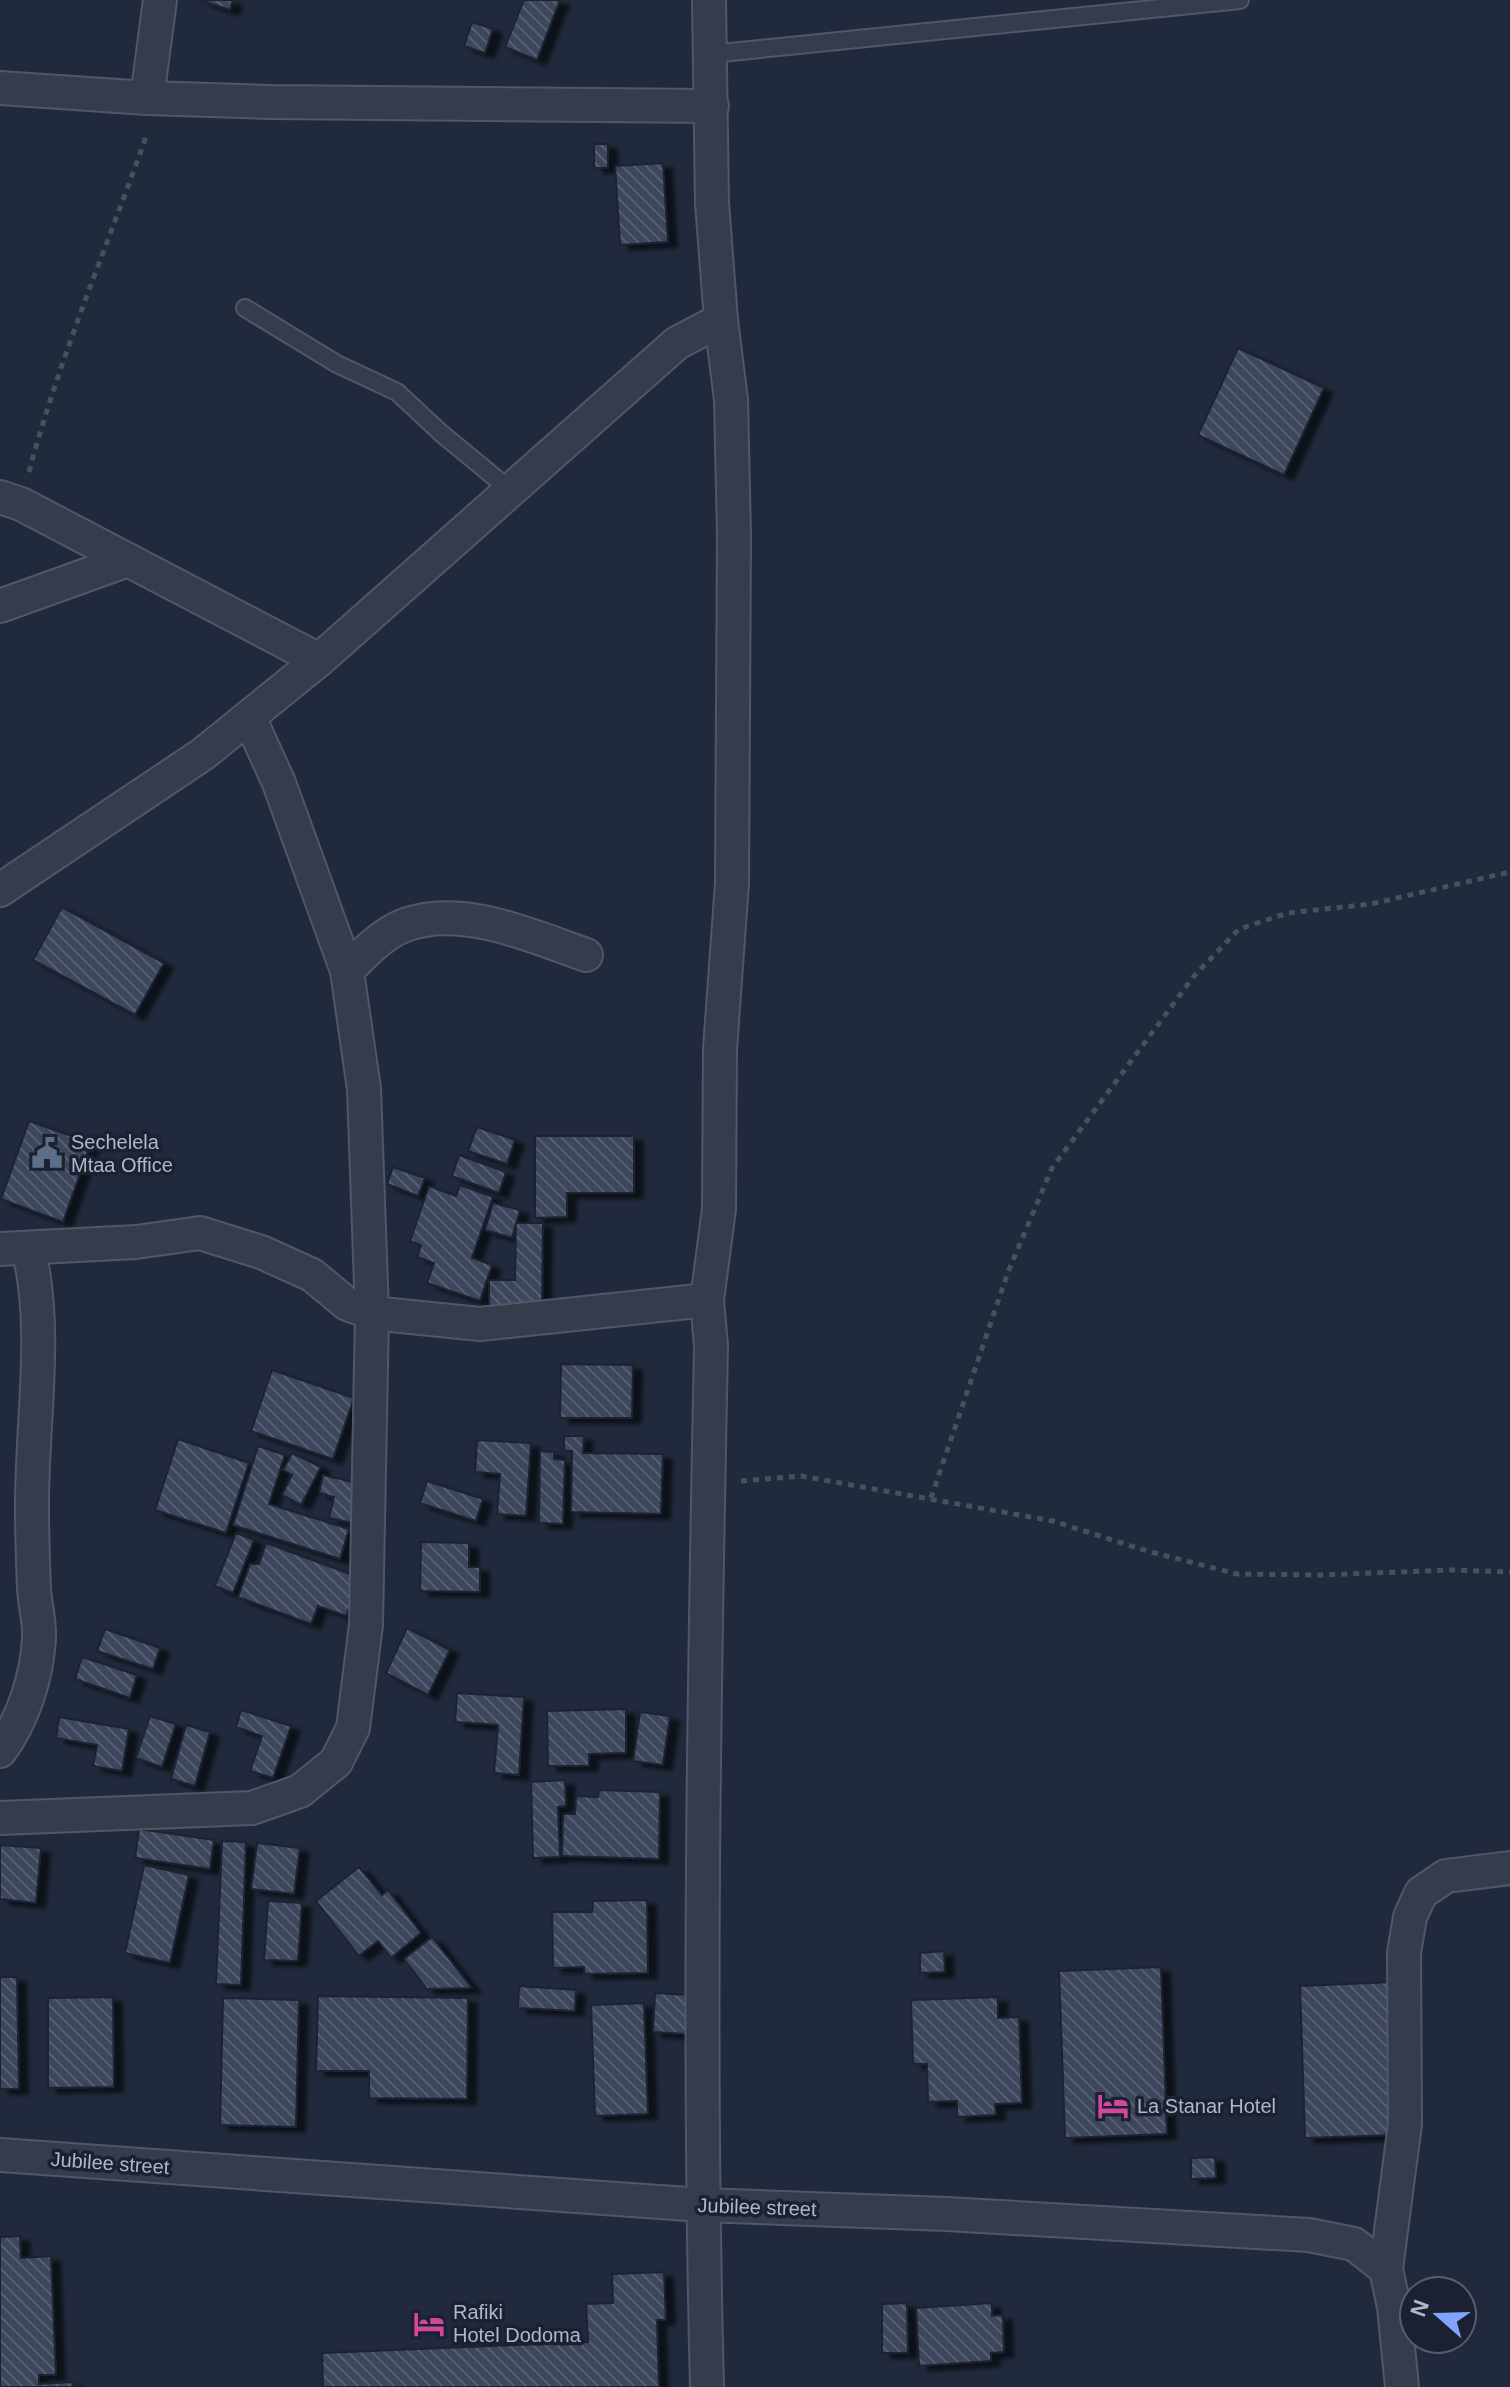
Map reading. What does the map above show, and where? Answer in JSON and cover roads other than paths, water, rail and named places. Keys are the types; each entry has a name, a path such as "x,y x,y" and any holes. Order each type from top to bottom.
{"street":[{"path":"153,98 160,0"},
{"path":"707,2387 702,2205 703,1798 711,1346 707,1300 719,1209 720,1049 732,883 734,714 731,400 712,203 709,0"},
{"path":"0,88 153,98 712,106"},
{"path":"0,890 203,754 319,660 677,343 721,320"},
{"path":"10,500 319,660"},
{"path":"0,606 128,560"},
{"path":"0,1818 252,1808 300,1791 336,1762 353,1728 366,1625 372,1313 364,1089 347,971 279,783 249,717"},
{"path":"347,971 369,948 403,925 443,917 511,928 586,955"},
{"path":"14,1248 136,1242 200,1233 261,1252 312,1275 347,1304 372,1313 480,1324 707,1300"},
{"path":"0,1751 15,1731 33,1677 40,1636 34,1591 32,1509 37,1364 35,1275 14,1248"},
{"path":"1402,2387 1394,2307 1386,2269 1405,2124 1404,1953 1410,1917 1421,1893 1446,1876 1510,1868"},
{"name":"Jubilee street","path":"0,2155 702,2205 947,2214 1309,2235 1354,2244 1386,2269"}],"lane":[{"path":"711,54 1240,0"},
{"path":"245,308 337,364 397,392 510,490"}],"place":[{"name":"Sechelela Mtaa Office","path":"47,1153"},
{"name":"La Stanar Hotel","path":"1113,2106"},
{"name":"Rafiki Hotel Dodoma","path":"429,2324"}]}
